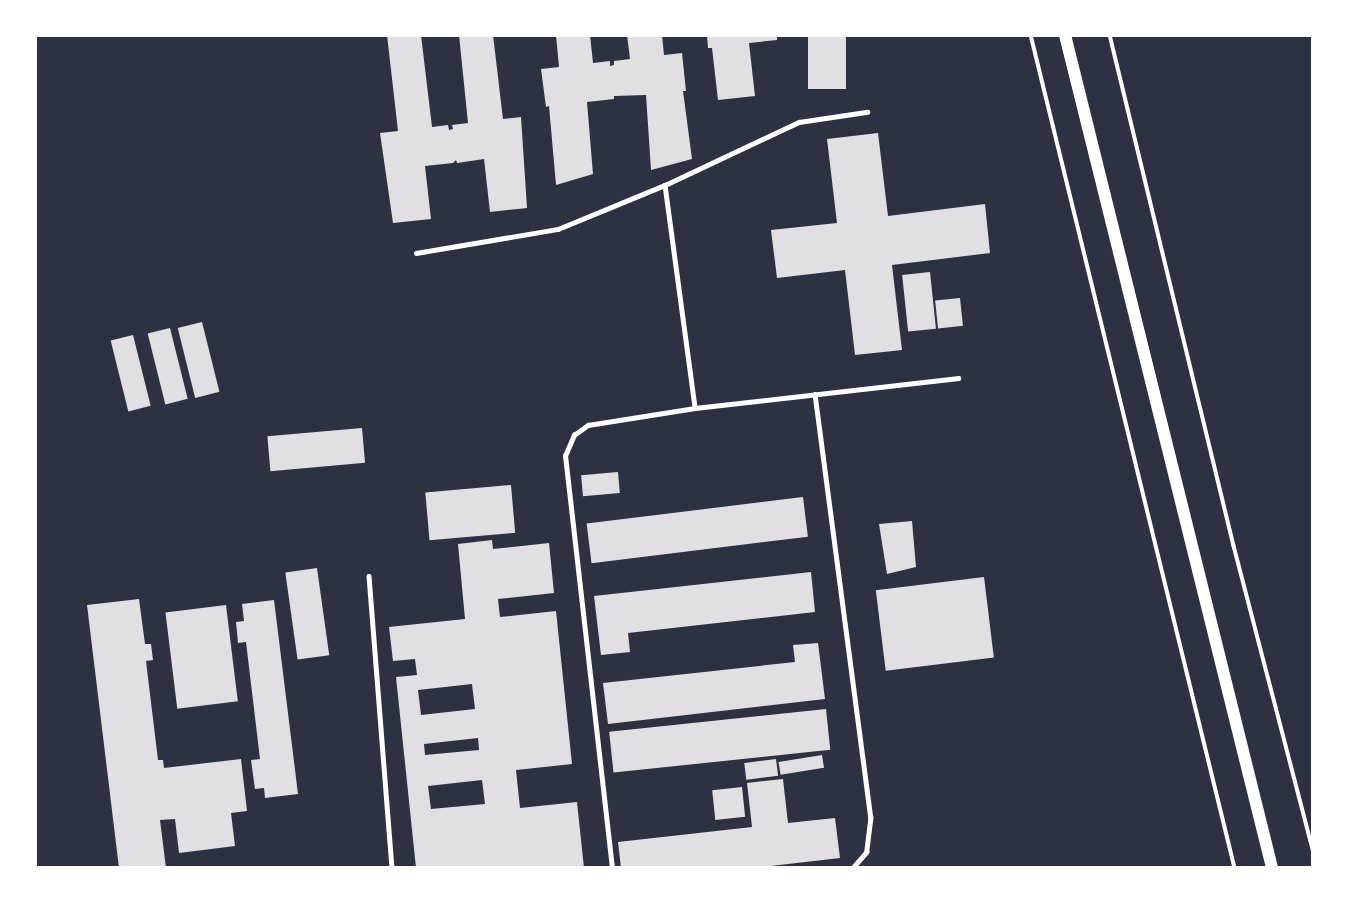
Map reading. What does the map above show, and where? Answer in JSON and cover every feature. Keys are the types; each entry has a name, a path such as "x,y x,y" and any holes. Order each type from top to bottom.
{"main road":[{"path":"1065,35 1272,868"}],"lane":[{"path":"416,253 558,229 665,185 799,122 867,112"},
{"path":"665,185 695,408"},
{"path":"612,868 565,456 574,435 588,425 695,408 958,378"},
{"path":"815,394 871,817 867,852 853,868"},
{"path":"369,576 392,868"}],"path":[{"path":"1031,35 1235,868"},
{"path":"1110,35 1231,533 1313,850"}],"building":[{"path":"387,35 421,35 432,127 448,125 449,130 453,129 452,125 468,123 459,35 493,35 503,119 521,117 527,208 490,212 484,159 457,163 456,160 453,163 425,166 431,219 393,223 380,133 398,131"},
{"path":"556,35 590,35 593,63 610,61 610,66 614,65 614,61 630,59 627,35 662,35 664,55 682,53 686,91 683,91 692,159 651,170 646,95 614,96 614,99 587,102 593,174 556,185 549,106 546,107 541,69 559,67"},
{"path":"707,35 805,37 777,37 777,40 749,43 755,96 718,100 712,48 708,48"},
{"path":"808,35 846,35 846,89 808,89"},
{"path":"878,133 888,216 985,204 990,253 892,265 902,350 855,355 845,270 777,278 771,230 837,223 827,139"},
{"path":"930,272 936,329 908,332 902,275"},
{"path":"960,298 963,326 938,328 935,301"},
{"path":"202,322 219,392 195,398 178,328"},
{"path":"170,328 188,399 165,404 148,334"},
{"path":"133,335 151,406 128,411 111,341"},
{"path":"362,428 365,463 270,471 267,436"},
{"path":"618,472 620,493 583,496 581,475"},
{"path":"511,485 515,533 430,540 425,492"},
{"path":"803,497 808,537 591,563 587,524"},
{"path":"912,521 916,567 887,574 879,524"},
{"path":"492,540 493,549 549,543 554,593 498,599 500,617 556,611 572,764 516,770 520,808 577,802 584,868 416,868 396,677 417,675 415,659 393,661 389,627 465,619 458,544","holes":["472,684 475,709 421,715 418,690","478,738 479,750 425,755 424,744","482,780 485,804 431,809 428,786"]},
{"path":"317,568 329,655 298,660 285,572"},
{"path":"811,572 815,612 628,633 630,652 601,655 594,596"},
{"path":"984,577 994,657 886,671 876,590"},
{"path":"139,599 145,644 151,644 153,660 146,661 158,760 163,760 164,768 241,759 247,811 231,813 235,846 179,853 175,819 160,820 166,868 119,868 87,605"},
{"path":"274,600 298,794 265,798 264,788 255,789 251,760 260,759 246,642 238,643 236,622 244,621 242,604"},
{"path":"226,605 238,701 177,709 165,612"},
{"path":"818,643 825,699 608,724 603,683 795,662 793,645"},
{"path":"826,709 830,750 613,773 609,732"},
{"path":"822,755 824,768 781,775 779,762"},
{"path":"776,759 778,776 746,780 744,763"},
{"path":"783,779 788,823 835,818 840,858 753,868 621,868 618,842 752,827 747,783"},
{"path":"742,787 745,817 715,820 712,790"}]}
